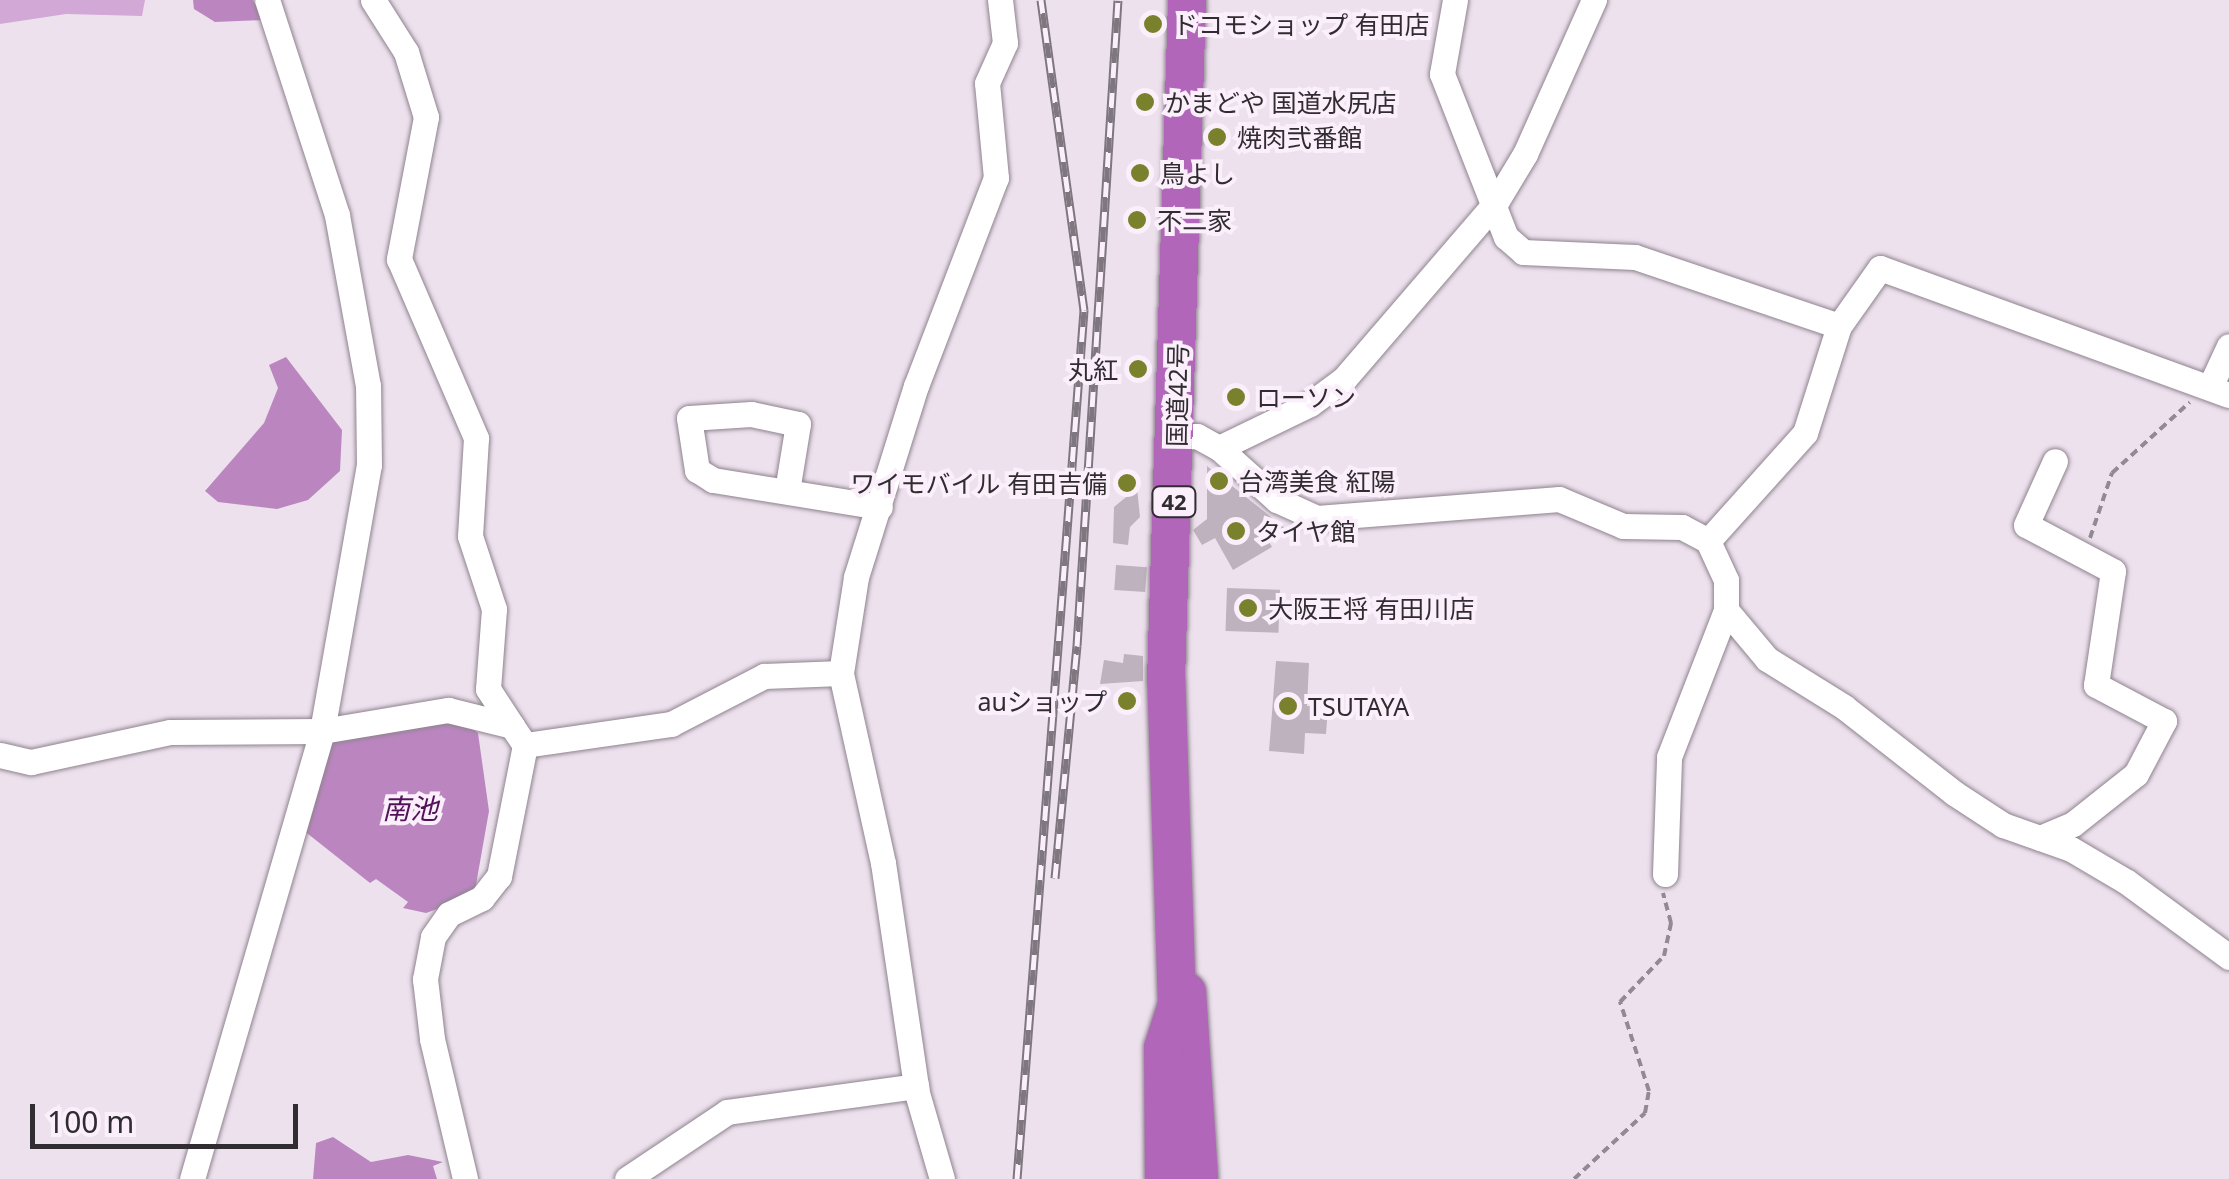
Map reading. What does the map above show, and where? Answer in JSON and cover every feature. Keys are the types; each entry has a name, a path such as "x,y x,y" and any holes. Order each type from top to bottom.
{"highway":[{"name":"国道42号","path":"1164,1179 1162,1048 1177,1004 1166,680 1188,0"},
{"name":"国道42号","path":"1170,850 1199,1179"},
{"path":"1177,1004 1182,1179"}],"street":[{"path":"192,1179 322,731 366,485 368,386 338,216 266,0"},
{"path":"374,0 406,52 426,117 399,259 476,438 470,536 494,609 488,689 518,736 499,876 482,898 449,914 432,937 426,978 432,1039 465,1179"},
{"path":"942,1179 916,1086 883,863 841,674 856,578 916,386 996,178 998,139 988,83 1004,43 1000,0"},
{"path":"1456,0 1442,74 1457,125 1496,202 1506,237 1524,252 1634,257 1839,326"},
{"path":"1219,448 1310,404 1344,379 1496,202 1525,154 1594,0"},
{"path":"1708,540 1804,432 1839,326 1880,268 2219,391 2229,346"},
{"path":"788,491 798,424 752,414 689,418 694,462 703,474 788,491 880,507"},
{"path":"1176,437 1196,436 1219,448 1277,500 1316,518 1560,499 1622,526 1682,526 1708,540 1726,580 1726,610 1668,757 1665,874"},
{"path":"2040,838 2073,824 2136,774 2164,721 2096,685 2093,674 2114,579 2086,551 2026,525 2055,461"},
{"path":"1726,610 1767,659 1844,707 1954,793 2127,882 2229,957"},
{"path":"0,755 31,762 170,732 322,731 448,710 518,736 671,724 764,676 841,674"},
{"path":"627,1179 727,1112 916,1086"}],"path":[{"path":"2086,551 2112,473 2219,391"},
{"path":"1574,1179 1645,1113 1650,1091 1620,1002 1664,956 1671,923 1665,874"}],"shaded area":[{"path":"0,0 145,0 142,16 66,14 0,24"}],"water":[{"path":"193,0 253,0 263,20 215,22 194,9"},
{"path":"286,357 342,430 340,471 308,500 277,509 218,502 205,491 264,423 278,388 269,365"},
{"name":"南池","path":"437,719 467,724 478,733 489,811 474,896 426,913 403,908 408,902 376,879 370,883 303,830 329,738"},
{"path":"333,1137 371,1162 408,1155 443,1162 433,1166 437,1179 313,1179 316,1143"}],"building":[{"path":"1207,466 1286,529 1268,540 1272,547 1233,570 1215,538 1202,545 1193,530 1207,519"},
{"path":"1137,488 1140,517 1130,527 1128,545 1113,543 1114,507"},
{"path":"1116,565 1147,567 1145,592 1114,590"},
{"path":"1227,588 1280,590 1278,633 1225,631"},
{"path":"1124,654 1143,656 1143,681 1100,684 1104,660 1123,663"},
{"path":"1276,661 1309,663 1307,706 1328,707 1326,734 1305,733 1304,754 1269,751"}],"railway":[{"path":"1017,1179 1084,310 1041,0"},
{"path":"1055,878 1077,646 1118,0"}],"place":[{"name":"ドコモショップ 有田店","path":"1153,24"},
{"name":"かまどや 国道水尻店","path":"1145,102"},
{"name":"焼肉弐番館","path":"1217,137"},
{"name":"鳥よし","path":"1140,173"},
{"name":"不二家","path":"1137,220"},
{"name":"丸紅","path":"1138,369"},
{"name":"ローソン","path":"1236,397"},
{"name":"台湾美食 紅陽","path":"1219,481"},
{"name":"ワイモバイル 有田吉備","path":"1127,483"},
{"name":"タイヤ館","path":"1236,531"},
{"name":"大阪王将 有田川店","path":"1248,608"},
{"name":"auショップ","path":"1127,701"},
{"name":"TSUTAYA","path":"1288,706"}]}
